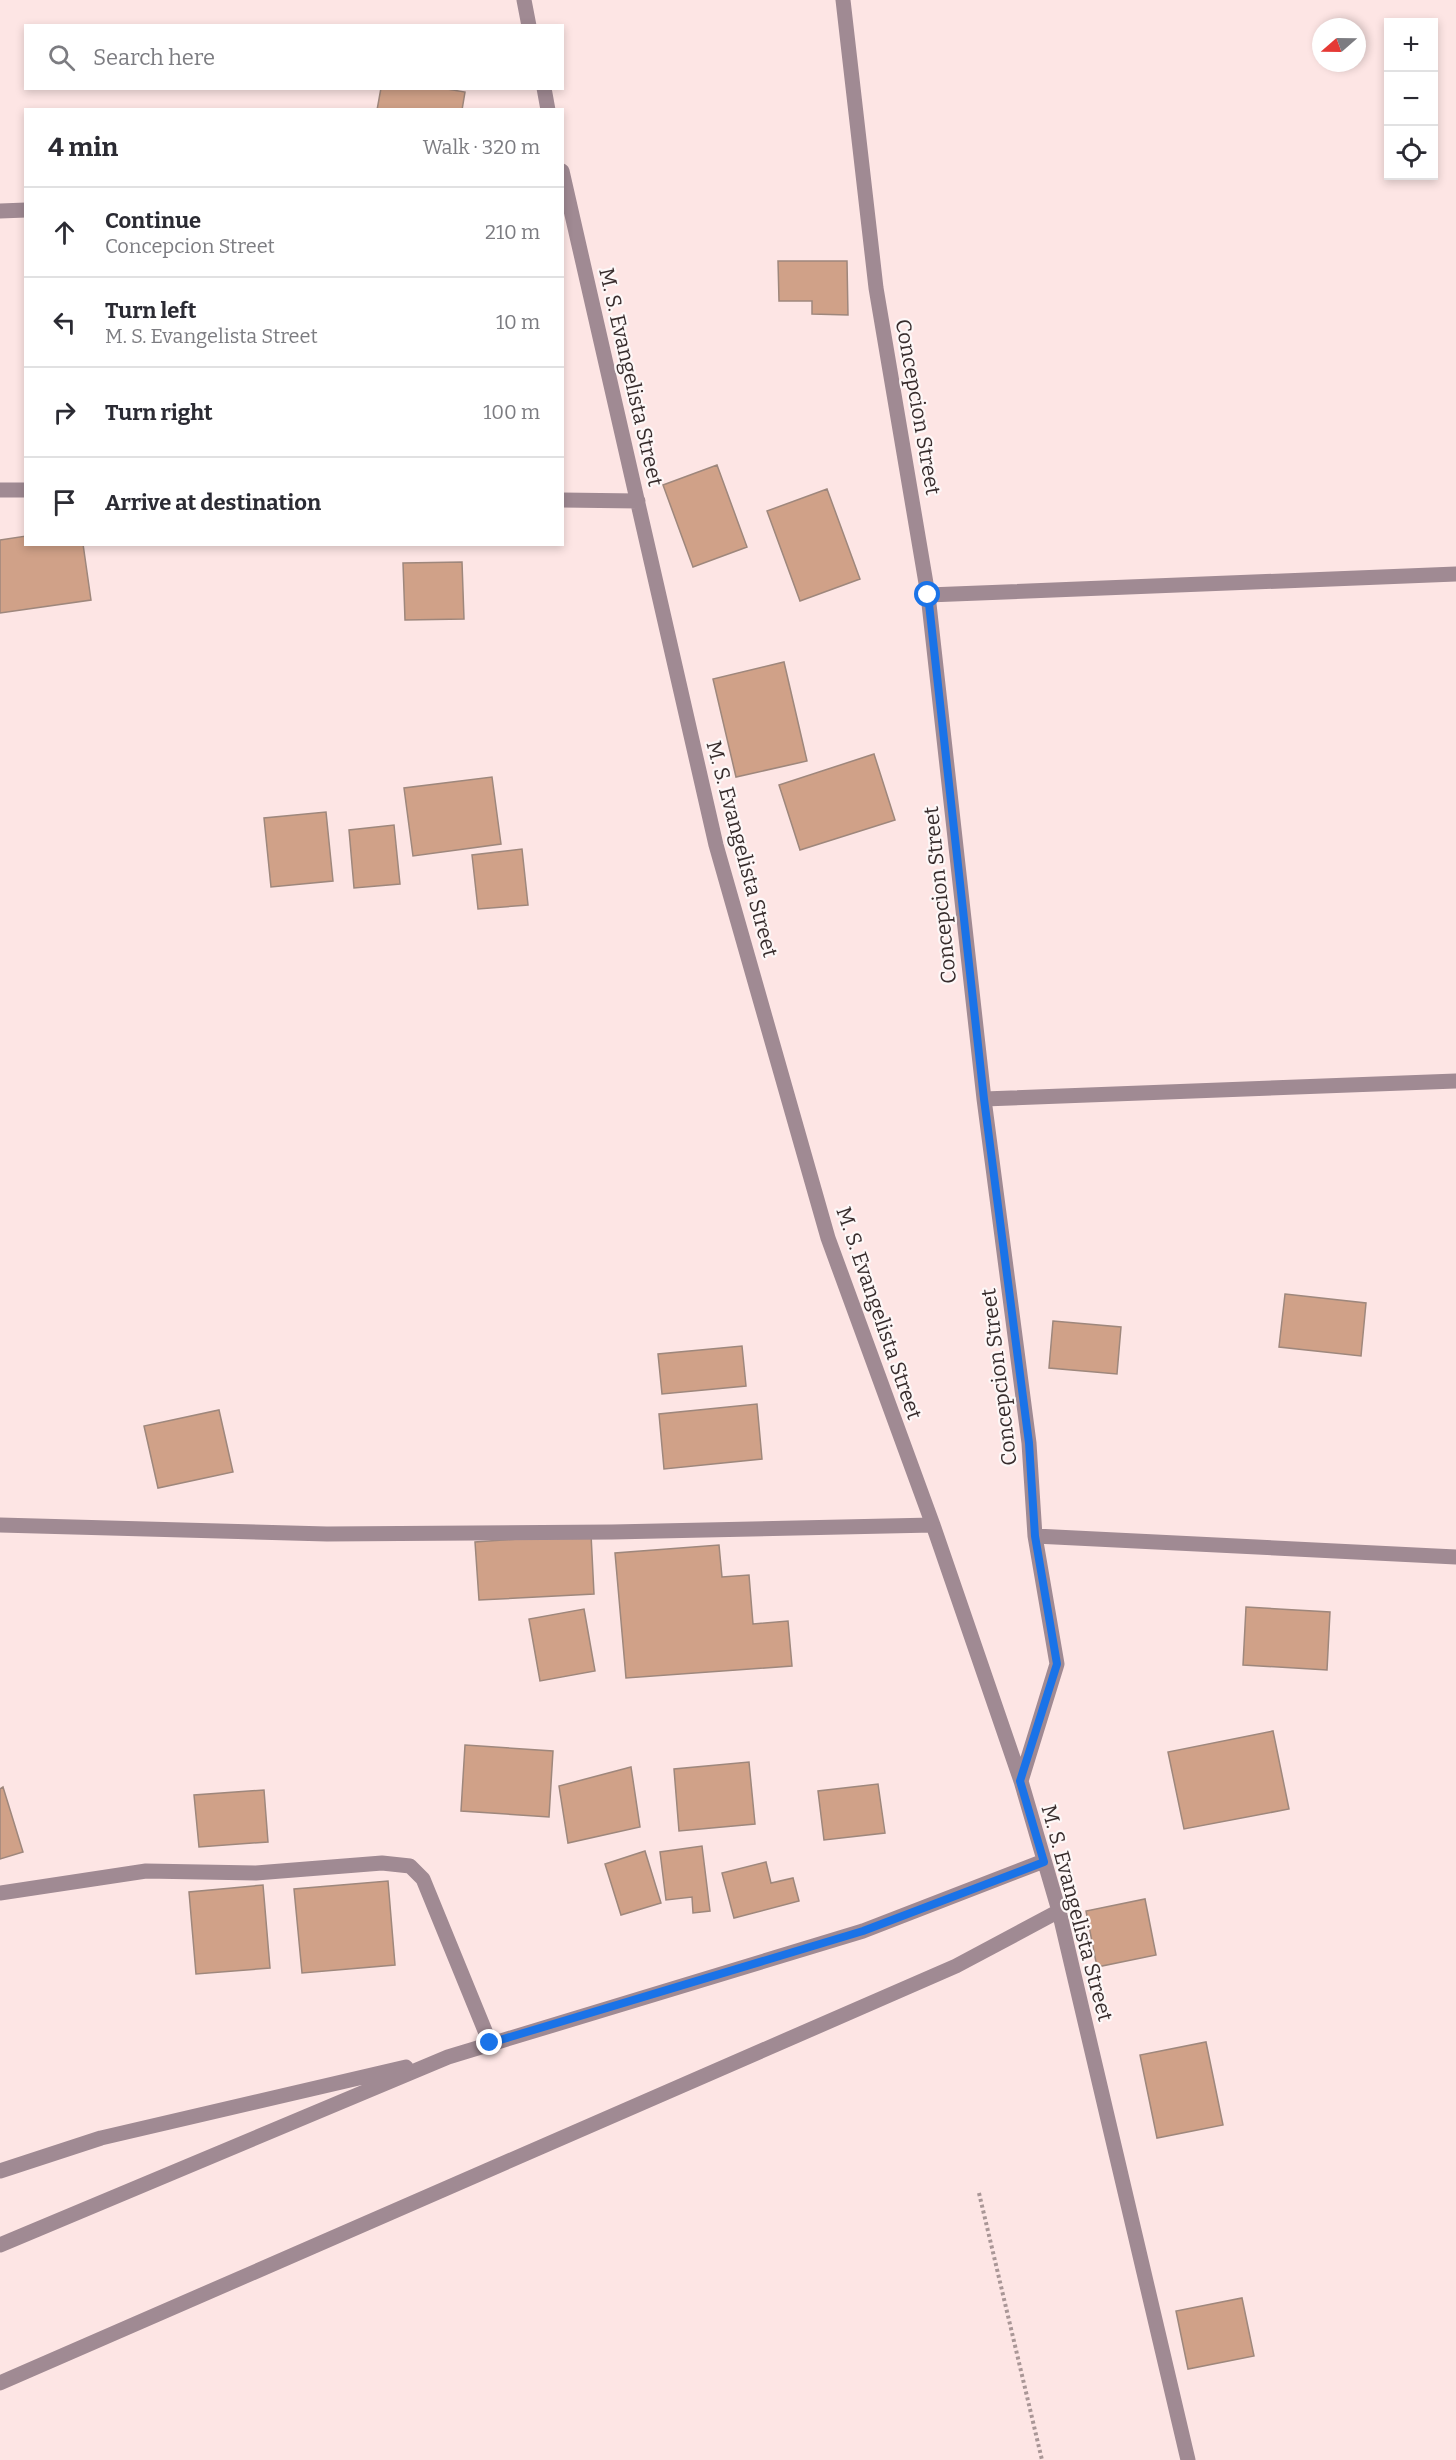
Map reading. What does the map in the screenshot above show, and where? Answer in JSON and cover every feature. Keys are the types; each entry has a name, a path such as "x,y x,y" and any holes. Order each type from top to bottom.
{"street":[{"path":"524,0 529,24"},
{"name":"Concepcion Street","path":"843,0 876,288 928,595 984,1099 1029,1443 1035,1536 1057,1664 1020,1781"},
{"path":"544,90 548,108"},
{"name":"M. S. Evangelista Street","path":"564,186 568,217 638,501 716,845 825,1226 933,1525 1020,1781 1059,1911 1188,2460"},
{"path":"0,211 24,210"},
{"path":"0,490 24,490"},
{"path":"564,500 638,501"},
{"path":"928,595 1456,574"},
{"path":"984,1099 1456,1081"},
{"path":"0,1524 327,1534 624,1532 933,1525"},
{"path":"1035,1536 1456,1557"},
{"path":"0,2245 448,2057 863,1931 1044,1862"},
{"path":"0,1893 146,1871 256,1873 382,1863 410,1866 423,1879 490,2043"},
{"path":"0,2383 956,1966 1059,1911"},
{"path":"0,2171 101,2138 448,2057"}],"path":[{"path":"979,2193 1042,2460"}],"building":[{"path":"381,90 465,92 462,108 377,108"},
{"path":"778,261 847,261 848,315 812,314 812,301 779,301"},
{"path":"717,465 747,547 693,567 663,485"},
{"path":"827,489 860,579 800,601 767,511"},
{"path":"24,536 24,546 83,546 91,600 0,613 0,540"},
{"path":"462,562 464,619 405,620 403,563"},
{"path":"784,662 807,761 736,777 713,679"},
{"path":"874,754 895,820 800,850 779,785"},
{"path":"492,777 501,844 413,856 404,788"},
{"path":"326,812 333,881 271,887 264,818"},
{"path":"394,825 400,884 354,888 349,830"},
{"path":"522,849 528,905 478,909 472,855"},
{"path":"1285,1294 1366,1303 1361,1356 1279,1347"},
{"path":"1053,1321 1121,1327 1117,1374 1049,1368"},
{"path":"742,1346 746,1386 662,1394 658,1354"},
{"path":"757,1404 762,1459 664,1469 659,1414"},
{"path":"219,1410 233,1472 158,1488 144,1426"},
{"path":"591,1534 594,1594 479,1600 475,1542"},
{"path":"719,1545 722,1577 749,1575 753,1624 788,1621 792,1666 626,1678 615,1553"},
{"path":"1246,1607 1330,1612 1327,1670 1243,1665"},
{"path":"584,1609 595,1671 540,1681 529,1619"},
{"path":"1273,1731 1289,1809 1184,1829 1168,1752"},
{"path":"465,1745 553,1751 549,1817 461,1811"},
{"path":"749,1762 755,1824 679,1831 674,1769"},
{"path":"631,1767 640,1827 568,1843 559,1786"},
{"path":"878,1784 885,1833 824,1840 818,1791"},
{"path":"3,1787 23,1852 0,1859 0,1789"},
{"path":"264,1790 268,1842 199,1847 194,1795"},
{"path":"702,1846 710,1911 693,1913 692,1897 666,1900 660,1852"},
{"path":"645,1851 661,1903 621,1915 605,1864"},
{"path":"766,1862 771,1883 793,1878 799,1901 734,1918 722,1873"},
{"path":"388,1881 395,1965 302,1973 294,1889"},
{"path":"263,1885 270,1968 196,1974 189,1892"},
{"path":"1145,1899 1156,1955 1097,1967 1086,1911"},
{"path":"1206,2042 1223,2125 1157,2138 1140,2055"},
{"path":"1242,2298 1254,2356 1188,2369 1176,2311"}],"route":[{"path":"490,2043 863,1931 1044,1862 1020,1781 1057,1664 1035,1536 1029,1443 984,1099 928,595"}]}
